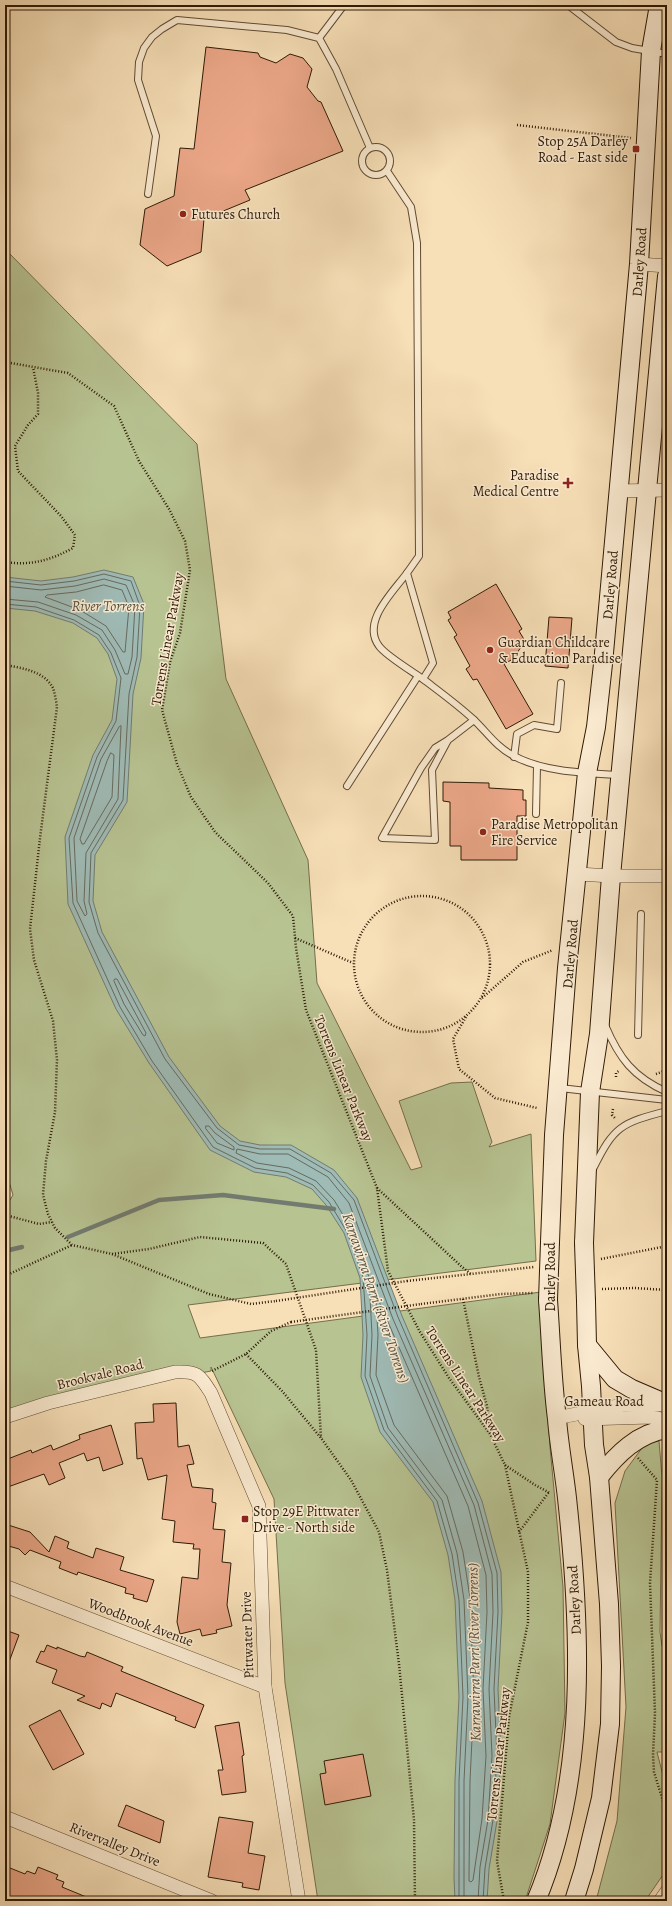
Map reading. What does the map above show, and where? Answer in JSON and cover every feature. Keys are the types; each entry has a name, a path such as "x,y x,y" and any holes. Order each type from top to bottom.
{"main road":[{"name":"Darley Road","path":"536,1901 558,1837 575,1728 577,1695 575,1592 567,1496 556,1418 548,1300 554,1136 568,968 588,773 596,727 619,491 659,52 659,5"},
{"name":"Darley Road","path":"574,1901 586,1862 601,1798 610,1724 611,1666 609,1604 599,1477 594,1445 587,1345 584,1244 590,1092 601,1014 611,876 667,276"},
{"path":"587,1345 615,1379 632,1389 667,1405"},
{"path":"599,1477 612,1462 638,1439 647,1434 667,1429"}],"street":[{"path":"639,264 667,266"},
{"path":"619,491 667,490"},
{"path":"578,874 611,876 667,876"},
{"name":"Brookvale Road","path":"5,1417 48,1403 175,1372 191,1371 202,1378"},
{"name":"Pittwater Drive","path":"202,1378 211,1393 259,1506 265,1687 300,1901"},
{"name":"Gameau Road","path":"593,1414 623,1405 667,1405"},
{"name":"Gameau Road","path":"556,1418 593,1414 650,1417 667,1420"},
{"name":"Woodbrook Avenue","path":"5,1586 265,1687"},
{"name":"Rivervalley Drive","path":"5,1817 212,1901"},
{"path":"660,1901 667,1891"}],"lane":[{"path":"319,38 344,5"},
{"path":"568,5 616,42 632,48 659,52"},
{"path":"148,194 156,136 138,80 139,62 144,48 152,37 177,20 288,30 319,38 336,69 370,148"},
{"path":"380,147 387,151 391,160 387,171 377,176 372,175 365,170 363,166 363,156 370,148 380,147"},
{"path":"387,171 410,207 417,243 420,556 378,613 374,622 372,635 379,648 421,677 474,720 497,746 514,757 537,766 621,776"},
{"path":"347,786 421,677 433,664 408,573"},
{"path":"514,757 517,734 534,725 557,729 561,683"},
{"path":"448,740 432,770 435,840 382,838 421,768 435,748 474,720"},
{"path":"536,814 537,766"},
{"path":"638,1035 641,914"},
{"path":"601,1014 610,1037 623,1060 641,1078 667,1092"},
{"path":"559,1088 667,1100"},
{"path":"586,1182 606,1143 622,1126 631,1121 667,1111"}],"path":[{"path":"517,125 631,138"},
{"name":"Torrens Linear Parkway","path":"5,362 68,373 114,406 139,461 169,509 185,541 190,570 180,633 170,662 162,710 177,764 191,797 215,832 268,883 293,916 306,1010 377,1188 388,1271 420,1332 449,1378 490,1434 505,1465 528,1572 528,1622 509,1725 497,1860 504,1901"},
{"path":"5,562 22,564 55,558 73,548 75,535 61,516 18,471 15,446 28,425 38,414 38,393 33,367"},
{"path":"5,665 27,669 45,678 53,689 58,707 40,838 30,929 34,960 53,1021 57,1060 55,1112 46,1161 43,1195 55,1228 72,1245 112,1254 209,1294 251,1304 407,1281"},
{"path":"467,1015 448,1027 427,1032 405,1030 384,1021 368,1006 357,986 353,963 357,941 368,921 385,905 406,896 429,895 451,902 470,915 483,934 490,955 489,977 481,998"},
{"path":"295,938 353,963"},
{"path":"537,1108 495,1098 459,1069 453,1039 467,1015 481,998 523,962 554,949"},
{"path":"616,1078 616,1073 621,1069"},
{"path":"655,1075 667,1070"},
{"path":"613,1109 612,1115 616,1120"},
{"path":"377,1188 472,1275"},
{"path":"5,1215 39,1224 52,1222"},
{"path":"112,1254 149,1249 200,1237 262,1243 286,1264 316,1350 321,1438"},
{"path":"5,1276 72,1245"},
{"path":"202,1378 211,1371 246,1354 271,1331 292,1322 501,1294 526,1293"},
{"path":"463,1299 479,1377 487,1406 490,1434"},
{"path":"246,1354 282,1391 321,1438 351,1480 379,1532 387,1570 399,1664 414,1820 414,1901"},
{"path":"634,1453 657,1480 650,1582 655,1713 653,1755 654,1772 667,1814"},
{"path":"505,1465 535,1486 549,1492 567,1496"},
{"path":"519,1532 549,1492"}],"green space":[{"path":"5,249 197,444 226,679 308,860 317,983 411,1170 422,1167 399,1101 451,1083 472,1082 492,1142 489,1147 531,1134 536,1261 188,1305 200,1338 541,1292 550,1447 563,1587 565,1713 550,1824 525,1901 318,1901 285,1683 274,1499 211,1367 211,1371 48,1403 5,1423 5,1208 13,1195 5,1168"},
{"path":"659,1441 662,1477 660,1632 662,1646 667,1647 667,1752 657,1752 667,1791 667,1869 645,1901 596,1901 617,1821 626,1707 615,1503 625,1471 642,1448 650,1442"}],"water":[{"name":"River Torrens","path":"104,570 133,577 144,604 141,658 133,694 127,802 95,855 93,901 102,932 169,1057 220,1126 240,1141 260,1145 291,1145 334,1170 357,1198 402,1316 482,1501 501,1572 502,1612 498,1689 501,1756 497,1821 489,1869 487,1901 455,1901 455,1780 459,1697 455,1600 448,1555 433,1502 380,1432 361,1377 363,1335 360,1278 344,1233 326,1205 312,1189 286,1177 254,1172 210,1150 149,1063 116,1009 68,904 65,837 93,755 112,720 117,679 108,654 97,638 73,623 35,611 5,608 5,601 7,601 5,599 5,577 41,581 73,577"}],"building":[{"path":"206,47 258,53 260,57 276,63 290,54 303,58 312,69 307,87 318,101 321,102 343,151 245,190 250,200 204,219 201,252 167,266 140,245 145,209 174,196 180,148 194,149"},
{"name":"Guardian Childcare & Education Paradise","path":"496,584 522,629 519,631 525,641 513,659 504,664 533,714 506,729 477,679 473,680 466,669 470,666 454,637 457,635 448,620 451,618 448,612"},
{"path":"549,617 572,618 568,668 545,666"},
{"name":"Paradise Metropolitan Fire Service","path":"443,782 489,783 489,788 523,790 523,800 526,800 526,816 517,816 517,860 461,860 461,846 450,846 450,802 443,801"},
{"path":"176,1403 178,1447 189,1445 194,1464 187,1465 192,1487 213,1489 212,1502 216,1503 213,1529 225,1530 222,1562 231,1563 227,1605 232,1626 216,1630 217,1633 202,1636 200,1629 180,1634 177,1622 182,1577 198,1579 200,1549 193,1549 194,1544 173,1542 175,1521 162,1519 167,1475 148,1480 142,1458 137,1459 135,1423 154,1422 153,1404"},
{"path":"111,1425 123,1464 103,1471 99,1457 87,1461 84,1453 59,1463 65,1478 49,1485 44,1474 5,1488 5,1460 31,1450 32,1453 51,1445 53,1450 80,1439 79,1435"},
{"path":"5,1524 30,1532 49,1552 55,1536 69,1542 67,1548 93,1558 96,1548 124,1557 120,1570 154,1580 147,1602 133,1598 134,1595 125,1593 126,1588 78,1572 77,1575 59,1568 61,1562 30,1550 25,1555 19,1549 5,1545"},
{"path":"5,1630 19,1635 6,1670 5,1669"},
{"path":"47,1645 85,1657 87,1652 123,1667 121,1671 204,1705 195,1728 175,1720 176,1717 116,1693 111,1707 102,1703 100,1709 77,1700 85,1696 52,1683 57,1670 36,1662 41,1651 44,1652"},
{"path":"60,1710 84,1754 53,1770 29,1726"},
{"path":"239,1722 244,1755 242,1756 246,1792 222,1795 218,1770 223,1770 215,1726"},
{"path":"363,1754 371,1796 325,1805 320,1774 326,1773 324,1761"},
{"path":"126,1805 164,1821 160,1843 118,1826"},
{"path":"219,1817 253,1822 248,1853 265,1856 259,1890 242,1887 243,1883 208,1877"},
{"path":"5,1866 25,1874 27,1871 35,1874 38,1867 58,1875 56,1879 64,1882 62,1887 96,1901 5,1901"}],"waterway":[{"path":"68,1237 159,1200 223,1195 334,1209"},
{"path":"5,1251 22,1247"}],"place":[{"name":"Stop 25A Darley Road - East side","path":"636,149"},
{"name":"Futures Church","path":"183,214"},
{"name":"Paradise Medical Centre","path":"568,483"},
{"name":"Guardian Childcare & Education Paradise","path":"490,650"},
{"name":"Paradise Metropolitan Fire Service","path":"483,832"},
{"name":"Stop 29E Pittwater Drive - North side","path":"245,1519"}],"water label":[{"name":"Karrawirra Parri (River Torrens)","path":"376,1298"},
{"name":"Karrawirra Parri (River Torrens)","path":"474,1652"}]}
